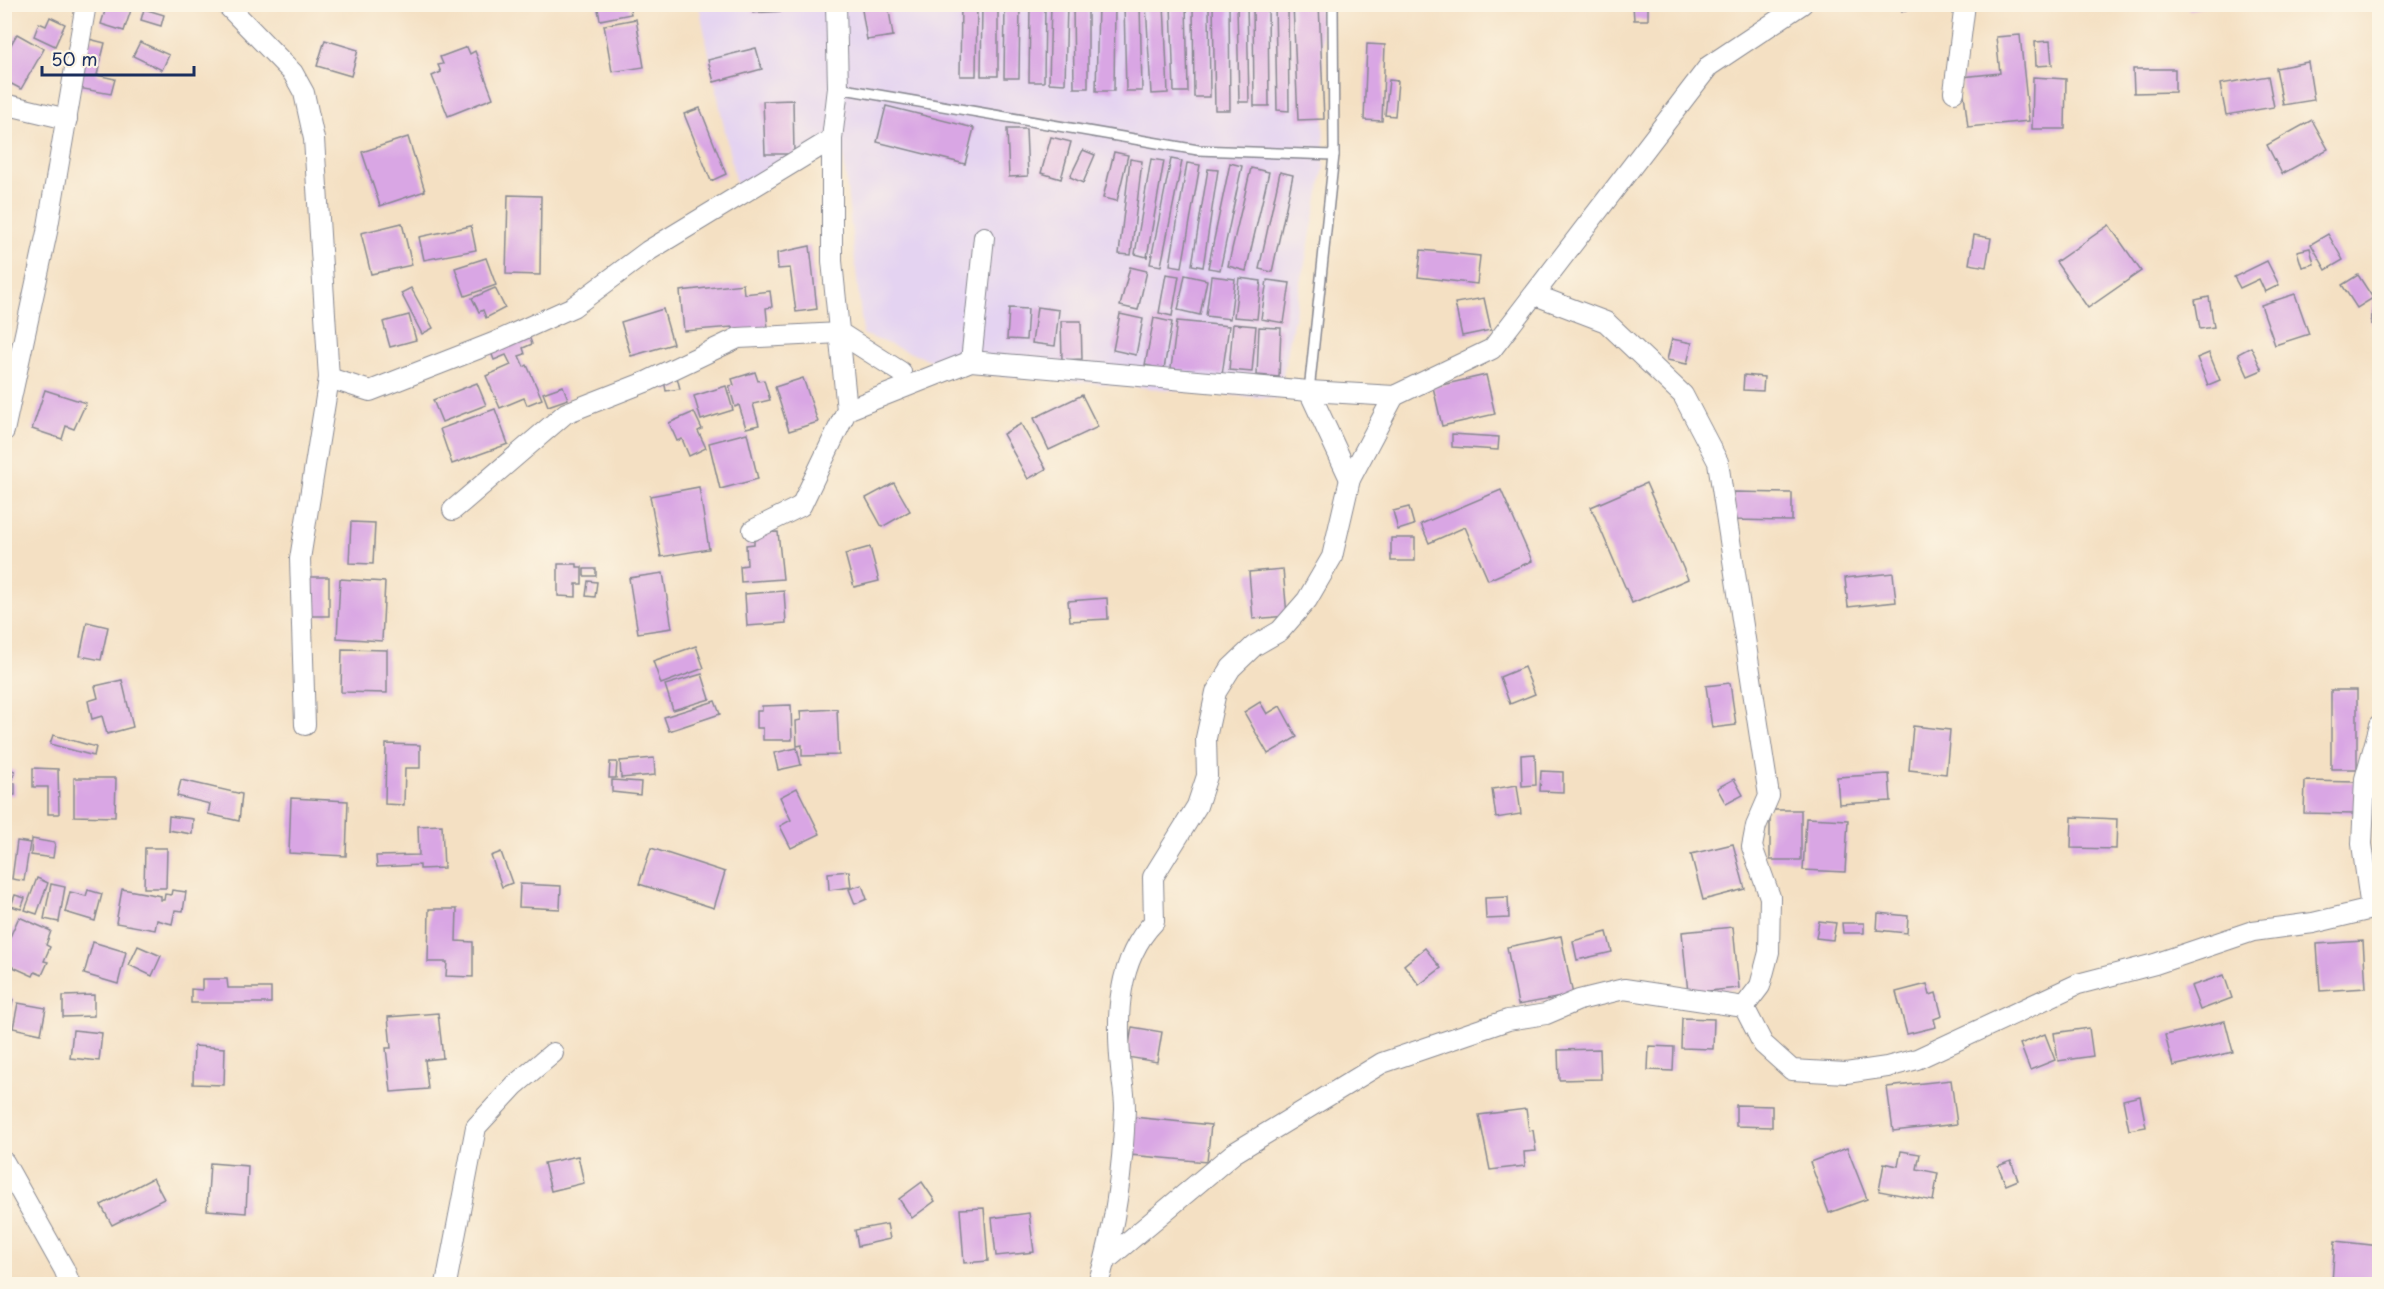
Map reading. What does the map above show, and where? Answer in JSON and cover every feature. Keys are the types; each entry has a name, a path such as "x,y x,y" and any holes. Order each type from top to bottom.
{"street":[{"path":"4,431 47,232 86,4"},
{"path":"226,4 292,73 304,93 314,139 329,378 300,559 304,725"},
{"path":"753,530 801,506 847,410 832,261 832,139 838,88 836,4"},
{"path":"847,410 971,360 1309,391 1394,396 1492,349 1709,66 1802,4"},
{"path":"1954,92 1965,4"},
{"path":"4,104 67,119"},
{"path":"329,378 370,391 493,343 573,307 648,250 832,139"},
{"path":"971,360 984,237"},
{"path":"1535,295 1606,322 1683,395 1718,462 1769,796 1756,826 1752,847 1770,897 1769,952 1760,986 1744,1007"},
{"path":"453,510 566,413 648,381 738,338 840,333 901,372"},
{"path":"1309,391 1350,479"},
{"path":"1098,1284 1105,1261 1123,1144 1125,1106 1119,1037 1120,990 1140,937 1154,922 1153,877 1197,806 1204,786 1207,776 1206,738 1216,692 1231,668 1254,646 1280,632 1307,600 1332,557 1350,479 1394,396"},
{"path":"1744,1007 1763,1044 1792,1070 1846,1073 1917,1059 2078,984 2155,964 2253,931 2313,923 2375,908 2362,844 2365,779 2379,725"},
{"path":"1105,1261 1234,1153 1382,1063 1508,1020 1546,1014 1579,1000 1624,989 1744,1007"},
{"path":"446,1284 476,1127 515,1085 553,1053"},
{"path":"4,1162 64,1269 70,1284"}],"lane":[{"path":"1309,391 1334,155 1333,4"},
{"path":"838,88 1198,150 1334,155"}],"shaded area":[{"path":"699,5 1322,5 1324,167 1278,399 960,372 863,334 843,152 737,190"}],"building":[{"path":"107,4 133,4 124,31 101,24"},
{"path":"597,4 629,4 631,14 600,20"},
{"path":"752,4 800,4 800,10 753,13"},
{"path":"861,4 888,4 893,36 867,40"},
{"path":"961,4 977,4 976,76 960,76"},
{"path":"982,4 998,4 998,76 981,76"},
{"path":"1005,4 1020,4 1019,78 1004,78"},
{"path":"1030,4 1045,4 1044,82 1029,82"},
{"path":"1051,4 1067,4 1065,84 1049,83"},
{"path":"1073,4 1088,4 1088,88 1074,88"},
{"path":"1098,4 1115,4 1114,91 1096,91"},
{"path":"1124,4 1140,4 1142,91 1126,91"},
{"path":"1146,4 1164,4 1168,93 1151,94"},
{"path":"1171,4 1186,4 1188,92 1174,92"},
{"path":"1193,4 1209,4 1210,97 1194,97"},
{"path":"1213,4 1229,4 1230,110 1215,110"},
{"path":"1237,4 1247,4 1249,102 1239,102"},
{"path":"1253,4 1268,4 1269,106 1254,106"},
{"path":"1275,4 1288,4 1289,111 1277,110"},
{"path":"1293,4 1319,4 1324,119 1298,120"},
{"path":"1899,4 1918,4 1902,12"},
{"path":"2188,4 2209,4 2209,5 2189,10"},
{"path":"1633,5 1648,5 1648,20 1634,20"},
{"path":"144,9 164,15 161,26 141,20"},
{"path":"50,17 65,24 55,46 34,36 39,23 46,26"},
{"path":"636,19 644,67 612,72 604,25"},
{"path":"17,34 44,49 21,89 4,80 4,57"},
{"path":"2020,35 2029,121 1968,127 1962,77 2000,73 1996,37"},
{"path":"89,39 105,43 97,75 115,79 111,94 78,88"},
{"path":"325,40 358,50 351,76 317,66"},
{"path":"2050,41 2052,65 2036,66 2035,42"},
{"path":"140,42 169,55 162,70 133,56"},
{"path":"1367,44 1385,45 1382,121 1364,120"},
{"path":"467,47 470,54 475,51 493,98 448,116 432,76 441,72 438,65 443,64 440,57"},
{"path":"756,48 762,69 714,82 708,60"},
{"path":"2308,62 2314,100 2283,105 2276,68"},
{"path":"2133,69 2175,69 2175,92 2134,93"},
{"path":"2268,76 2274,107 2226,115 2220,84"},
{"path":"2033,77 2066,79 2065,129 2032,129"},
{"path":"1389,80 1398,81 1395,116 1385,115"},
{"path":"793,100 794,154 765,154 763,101"},
{"path":"886,106 974,128 965,164 877,142"},
{"path":"700,108 726,174 711,181 684,114"},
{"path":"2312,120 2328,149 2282,174 2267,145"},
{"path":"1007,129 1026,129 1028,176 1009,177"},
{"path":"408,137 425,191 380,206 362,152"},
{"path":"1051,137 1071,142 1061,179 1041,173"},
{"path":"1083,150 1095,155 1083,183 1070,177"},
{"path":"1114,152 1128,155 1117,201 1103,198"},
{"path":"1130,159 1142,161 1131,255 1119,254"},
{"path":"1151,159 1164,161 1147,257 1135,254"},
{"path":"1171,159 1182,161 1161,266 1150,264"},
{"path":"1187,163 1200,165 1182,267 1170,265"},
{"path":"1230,163 1242,166 1220,270 1208,268"},
{"path":"1251,168 1269,172 1246,271 1228,266"},
{"path":"1208,169 1218,170 1203,267 1192,265"},
{"path":"1280,172 1293,175 1272,272 1259,269"},
{"path":"508,195 541,196 540,275 506,274"},
{"path":"402,223 412,265 371,274 361,233"},
{"path":"2109,225 2141,271 2088,308 2056,262"},
{"path":"471,226 476,250 424,260 419,237"},
{"path":"2328,234 2343,260 2326,270 2311,244"},
{"path":"1974,235 1991,238 1986,267 1969,264"},
{"path":"810,246 817,309 796,312 790,268 778,269 777,253"},
{"path":"2310,248 2314,264 2302,267 2297,251"},
{"path":"1421,250 1480,256 1477,284 1418,277"},
{"path":"486,258 496,285 465,296 455,268"},
{"path":"2267,261 2279,285 2265,292 2259,279 2240,288 2234,277"},
{"path":"2378,263 2380,263 2380,326 2371,324"},
{"path":"1130,267 1147,271 1138,310 1120,306"},
{"path":"1166,274 1179,276 1172,316 1159,313"},
{"path":"1185,275 1207,280 1200,315 1178,310"},
{"path":"2358,275 2373,298 2357,308 2342,285"},
{"path":"1211,276 1235,279 1230,319 1206,316"},
{"path":"1239,278 1261,281 1257,319 1234,317"},
{"path":"1267,280 1290,283 1284,323 1261,319"},
{"path":"743,284 744,294 770,291 772,307 766,308 768,329 732,333 732,327 684,331 680,291"},
{"path":"411,288 433,328 422,334 401,293"},
{"path":"495,288 505,308 486,318 483,310 479,312 472,298"},
{"path":"2295,294 2309,334 2275,345 2261,305"},
{"path":"2209,297 2214,327 2200,329 2195,300"},
{"path":"1484,298 1491,330 1462,336 1455,303"},
{"path":"1037,307 1059,310 1055,346 1032,343"},
{"path":"1009,308 1028,309 1026,340 1007,339"},
{"path":"663,309 673,344 631,356 621,322"},
{"path":"1120,314 1143,319 1136,355 1113,350"},
{"path":"409,315 416,340 390,347 383,322"},
{"path":"1154,318 1172,322 1164,369 1145,365"},
{"path":"1061,321 1081,321 1082,359 1062,360"},
{"path":"1177,321 1229,326 1222,375 1171,368"},
{"path":"1233,324 1256,326 1252,372 1229,370"},
{"path":"1259,327 1281,328 1279,377 1257,375"},
{"path":"529,336 532,344 523,348 525,354 519,356 524,367 527,365 542,399 527,405 524,398 500,408 486,376 511,365 506,355 494,360 491,352"},
{"path":"1672,339 1692,343 1687,364 1667,360"},
{"path":"2251,347 2262,370 2248,376 2238,354"},
{"path":"2209,353 2220,380 2208,385 2197,358"},
{"path":"755,372 758,381 764,380 770,400 753,404 759,425 746,428 739,405 735,407 729,386 734,385 732,379"},
{"path":"1486,375 1495,414 1442,426 1433,387"},
{"path":"1744,375 1764,377 1763,391 1743,390"},
{"path":"677,377 680,389 666,391 664,380"},
{"path":"803,378 818,422 789,431 775,387"},
{"path":"477,383 486,405 442,422 433,400"},
{"path":"563,386 568,399 548,406 543,393"},
{"path":"726,386 733,410 701,420 694,396"},
{"path":"45,390 86,403 74,429 66,426 62,439 32,429"},
{"path":"1082,395 1098,427 1049,450 1034,418"},
{"path":"495,409 508,444 452,464 440,429"},
{"path":"694,412 702,429 698,431 706,448 689,456 682,439 677,441 669,423"},
{"path":"1021,424 1046,469 1028,479 1003,434"},
{"path":"747,433 758,479 720,489 709,443"},
{"path":"1452,434 1499,437 1498,450 1452,447"},
{"path":"894,483 910,511 882,527 866,498"},
{"path":"1646,483 1688,579 1632,603 1591,507"},
{"path":"699,487 709,549 661,557 650,496"},
{"path":"1501,490 1532,561 1488,580 1465,527 1429,543 1421,524"},
{"path":"1733,492 1792,493 1792,521 1733,520"},
{"path":"1409,507 1414,525 1398,530 1393,511"},
{"path":"351,522 375,523 373,564 349,563"},
{"path":"778,532 783,579 741,582 740,566 747,565 746,545 754,544 754,533"},
{"path":"1391,538 1415,538 1415,561 1391,561"},
{"path":"870,547 879,581 854,587 845,554"},
{"path":"558,564 577,564 577,567 582,567 582,584 576,584 576,597 558,596"},
{"path":"584,569 596,569 596,576 584,576"},
{"path":"1283,569 1287,616 1253,619 1249,572"},
{"path":"663,573 672,628 638,633 629,578"},
{"path":"1893,573 1896,602 1848,607 1845,578"},
{"path":"309,577 329,577 329,616 309,616"},
{"path":"340,579 385,582 382,641 337,638"},
{"path":"588,581 597,582 595,597 586,596"},
{"path":"784,591 786,623 747,626 745,594"},
{"path":"1107,598 1108,619 1070,621 1068,601"},
{"path":"87,622 108,627 101,660 80,656"},
{"path":"696,646 704,668 661,684 653,661"},
{"path":"342,649 387,650 387,693 341,692"},
{"path":"1524,667 1535,694 1510,704 1500,677"},
{"path":"702,674 710,699 673,710 665,685"},
{"path":"122,680 133,727 107,734 102,716 92,719 88,701 98,698 95,686"},
{"path":"1730,683 1736,725 1712,728 1706,686"},
{"path":"2331,690 2357,690 2357,769 2331,769"},
{"path":"715,701 720,714 669,731 664,717"},
{"path":"1260,702 1267,714 1280,706 1297,737 1268,754 1244,712"},
{"path":"791,705 792,740 763,740 763,728 757,728 757,711 762,711 762,706"},
{"path":"837,709 839,755 802,756 802,745 797,746 796,721 801,720 800,711"},
{"path":"1913,726 1950,730 1946,774 1909,770"},
{"path":"53,735 96,747 94,756 50,744"},
{"path":"386,744 420,745 420,768 405,768 404,805 385,804"},
{"path":"797,748 801,765 778,770 774,753"},
{"path":"1535,754 1536,785 1522,786 1521,755"},
{"path":"654,758 655,775 621,778 620,761"},
{"path":"610,762 617,762 616,778 609,778"},
{"path":"33,768 58,769 59,814 48,814 48,787 33,787"},
{"path":"8,769 15,771 12,781 5,779"},
{"path":"1541,771 1563,772 1563,792 1540,791"},
{"path":"1889,774 1891,801 1839,804 1837,777"},
{"path":"74,778 116,778 115,817 74,816"},
{"path":"1734,779 1743,795 1726,804 1717,788"},
{"path":"181,780 242,794 239,821 208,814 210,804 177,796"},
{"path":"612,780 641,782 640,795 612,792"},
{"path":"2305,781 2356,782 2355,814 2304,813"},
{"path":"4,783 15,783 15,795 4,795"},
{"path":"1517,785 1521,814 1496,818 1492,789"},
{"path":"797,788 820,834 791,848 780,826 791,820 780,797"},
{"path":"291,798 348,801 346,856 289,853"},
{"path":"1770,810 1801,810 1801,860 1770,860"},
{"path":"169,816 193,819 192,834 168,830"},
{"path":"2072,817 2117,819 2116,849 2071,848"},
{"path":"1806,818 1848,820 1845,872 1803,870"},
{"path":"442,825 444,868 420,869 420,865 377,867 376,856 419,855 418,826"},
{"path":"32,839 55,843 53,858 31,855"},
{"path":"17,841 30,843 24,881 12,879"},
{"path":"1733,844 1745,889 1703,900 1691,854"},
{"path":"145,848 167,848 166,888 144,888"},
{"path":"651,848 725,872 714,908 639,884"},
{"path":"501,852 512,883 502,887 491,856"},
{"path":"849,871 851,887 829,890 828,873"},
{"path":"37,878 48,883 37,914 25,910"},
{"path":"51,884 65,887 59,922 44,919"},
{"path":"520,884 561,886 560,909 519,907"},
{"path":"862,885 867,899 855,904 849,889"},
{"path":"122,889 161,896 161,900 164,900 165,894 171,895 172,890 186,892 183,911 175,910 172,924 157,920 155,930 116,923"},
{"path":"88,890 102,894 95,921 65,912 70,892 86,896"},
{"path":"15,895 25,898 21,909 11,906"},
{"path":"1508,897 1509,918 1486,919 1485,898"},
{"path":"429,909 457,909 456,941 473,942 473,977 446,976 447,962 428,962"},
{"path":"1878,913 1908,916 1907,933 1877,930"},
{"path":"19,917 51,931 46,945 50,947 44,961 48,962 42,975 35,972 33,976 4,963 4,950"},
{"path":"1819,921 1836,923 1833,940 1816,938"},
{"path":"1842,923 1864,923 1864,933 1843,933"},
{"path":"1733,927 1739,988 1688,993 1682,932"},
{"path":"1607,932 1612,952 1577,960 1573,941"},
{"path":"1561,936 1573,995 1518,1005 1507,947"},
{"path":"2363,941 2366,988 2320,991 2317,944"},
{"path":"93,942 126,952 118,984 84,974"},
{"path":"138,946 161,956 152,976 129,965"},
{"path":"1425,948 1441,968 1419,985 1404,965"},
{"path":"2224,975 2232,998 2200,1010 2191,986"},
{"path":"202,979 227,979 228,988 271,988 271,1003 191,1003 191,989 202,990"},
{"path":"1927,984 1930,995 1936,993 1942,1016 1934,1019 1936,1027 1907,1034 1896,992"},
{"path":"94,995 94,1016 63,1017 63,996"},
{"path":"4,997 13,999 6,1036 4,1036"},
{"path":"18,1003 46,1008 41,1034 13,1028"},
{"path":"438,1013 443,1058 425,1060 428,1089 391,1092 386,1048 391,1048 388,1017"},
{"path":"1682,1018 1714,1019 1713,1049 1681,1048"},
{"path":"2225,1021 2233,1052 2173,1066 2165,1035"},
{"path":"1132,1027 1162,1032 1157,1062 1127,1057"},
{"path":"2089,1028 2093,1056 2058,1061 2054,1033"},
{"path":"73,1030 102,1033 99,1061 70,1058"},
{"path":"2045,1034 2055,1060 2030,1070 2020,1044"},
{"path":"194,1046 225,1048 224,1085 193,1084"},
{"path":"1649,1046 1674,1047 1673,1071 1648,1070"},
{"path":"1600,1049 1601,1079 1559,1080 1558,1050"},
{"path":"1951,1080 1957,1124 1893,1131 1887,1087"},
{"path":"2140,1096 2146,1127 2129,1130 2123,1100"},
{"path":"1736,1105 1772,1106 1772,1127 1736,1126"},
{"path":"1526,1109 1529,1131 1533,1130 1536,1151 1524,1152 1525,1166 1490,1170 1479,1115"},
{"path":"1133,1117 1211,1125 1207,1162 1130,1155"},
{"path":"1847,1148 1867,1199 1829,1213 1810,1162"},
{"path":"1901,1151 1920,1154 1917,1169 1938,1173 1933,1201 1879,1191 1884,1163 1898,1166"},
{"path":"578,1156 584,1183 551,1191 544,1163"},
{"path":"2011,1161 2018,1180 2006,1185 1998,1166"},
{"path":"210,1163 248,1166 246,1213 207,1210"},
{"path":"153,1178 164,1199 112,1225 101,1205"},
{"path":"922,1182 935,1201 912,1218 899,1199"},
{"path":"984,1208 988,1261 964,1263 960,1209"},
{"path":"1029,1213 1034,1252 996,1256 992,1218"},
{"path":"887,1224 890,1239 858,1246 855,1230"},
{"path":"2335,1241 2380,1246 2380,1284 2332,1282"}]}
